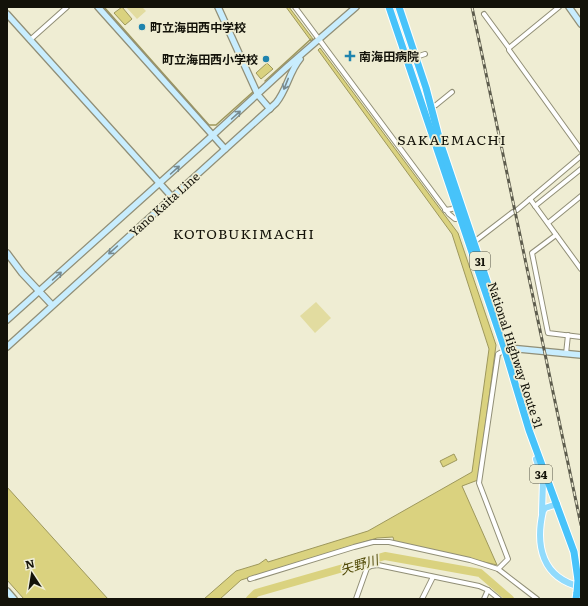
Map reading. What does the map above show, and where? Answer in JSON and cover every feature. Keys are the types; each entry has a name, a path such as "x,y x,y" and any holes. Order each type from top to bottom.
{"highway":[{"name":"National Highway Route 31","path":"389,7 441,145 463,218 532,426 555,490 557,504"},
{"path":"395,7 428,109"},
{"name":"National Highway Route 31","path":"399,7 416,57 428,109 456,206 474,242 507,349 529,430 574,552 578,589"}],"main road":[{"path":"98,7 225,149"},
{"path":"218,7 258,95 270,109"},
{"name":"Yano Kaita Line","path":"7,320 356,7"},
{"path":"569,7 581,24"},
{"path":"7,14 172,197"},
{"name":"Yano Kaita Line","path":"7,347 270,109 281,97 294,67 306,51"},
{"path":"7,253 22,273 52,305"},
{"path":"507,349 581,355"},
{"name":"34","path":"529,430 543,481 540,544 546,562 557,576 574,585 578,589"},
{"path":"541,518 545,508 557,504"},
{"path":"7,591 14,599"}],"street":[{"path":"30,40 67,7"},
{"path":"295,7 445,210 452,218 463,218"},
{"path":"509,48 559,7"},
{"path":"484,14 581,150"},
{"path":"416,57 425,54"},
{"path":"428,109 452,92"},
{"path":"474,242 530,199 581,156"},
{"path":"535,206 581,169"},
{"path":"548,223 581,196"},
{"path":"530,199 581,269"},
{"path":"445,210 451,210 456,206"},
{"path":"556,235 532,253 548,333 581,337"},
{"path":"566,354 568,335"},
{"path":"498,569 508,559 479,482 498,354 507,349"},
{"path":"250,579 373,542 403,544 498,569 537,599"},
{"path":"356,599 367,568 378,565 479,586 488,590 500,599"},
{"path":"422,599 433,577"},
{"path":"484,599 488,590"}],"shaded area":[{"path":"122,7 132,19 125,25 114,13"},
{"path":"126,7 142,7 146,11 137,19"},
{"path":"286,7 289,7 313,39 311,41"},
{"path":"320,48 458,233 496,345 478,480 462,486 497,565 394,541 393,537 377,538 241,580 220,599 204,599 236,571 259,564 266,559 268,562 368,531 472,472 489,349 452,234 318,50"},
{"path":"267,63 273,69 261,79 256,73"},
{"path":"316,302 331,318 315,333 300,316"},
{"path":"454,454 457,460 443,467 440,461"},
{"path":"7,487 108,599 24,599 7,580"}],"waterway":[{"path":"104,7 209,125 216,125 254,91"},
{"path":"265,81 311,39"},
{"name":"矢野川","path":"250,599 256,593 385,556 480,573 510,599"}],"railway":[{"path":"472,7 581,525"}],"place":[{"name":"町立海田西中学校","path":"142,27"},
{"name":"南海田病院","path":"350,56"},
{"name":"町立海田西小学校","path":"266,59"}],"district":[{"name":"SAKAEMACHI","path":"452,139"},
{"name":"KOTOBUKIMACHI","path":"244,233"}]}
